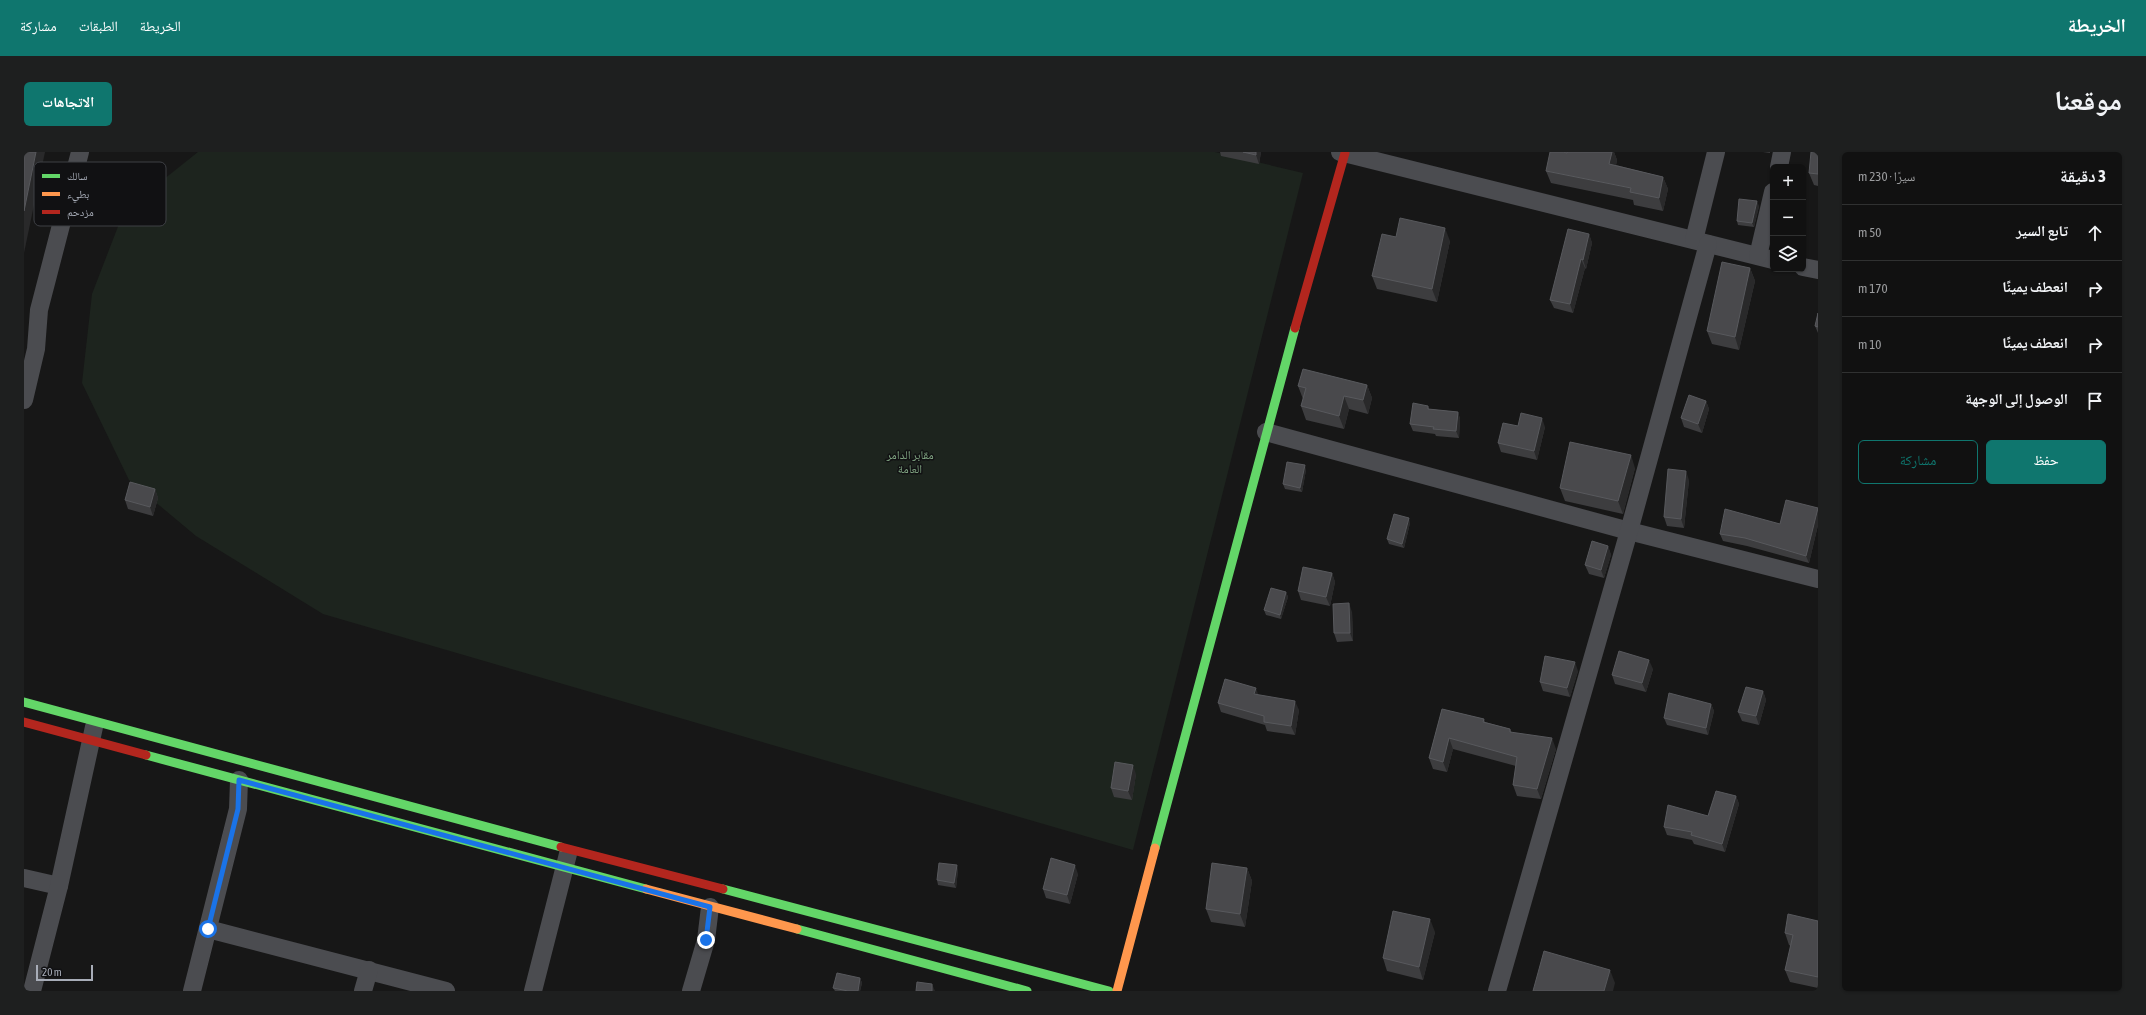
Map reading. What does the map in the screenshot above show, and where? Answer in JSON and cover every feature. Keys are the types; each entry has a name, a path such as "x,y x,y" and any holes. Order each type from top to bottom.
{"main road":[{"path":"1117,991 1342,153"},
{"path":"24,702 570,849 1109,991"},
{"path":"24,722 1027,991"}],"street":[{"path":"77,162 80,152"},
{"path":"1497,991 1629,531 1701,242 1716,152"},
{"path":"1780,164 1782,152"},
{"path":"1342,153 1766,258 1772,200"},
{"path":"24,400 36,349 31,309 57,226"},
{"path":"1806,268 1818,270"},
{"path":"1266,432 1629,531 1818,579"},
{"path":"32,991 59,886 95,722"},
{"path":"192,991 238,809 239,780"},
{"path":"533,991 564,867 570,849"},
{"path":"24,878 59,886"},
{"path":"691,991 706,940 710,907"},
{"path":"208,929 446,991"},
{"path":"364,991 369,970"},
{"path":"1033,991 1045,974"}],"green space":[{"name":"مقابر الدامر العامة","path":"198,152 1215,152 1303,173 1133,850 323,614 196,536 129,480 82,383 92,294 118,226 166,226 166,178"}],"building":[{"path":"24,152 36,152 24,211"},
{"path":"1243,152 1256,152 1256,155"},
{"path":"1550,152 1612,152 1609,164 1663,177 1659,198 1630,192 1631,188 1546,171"},
{"path":"1811,152 1818,152 1818,174 1809,173"},
{"path":"1739,199 1757,201 1752,223 1737,221"},
{"path":"1400,218 1445,228 1432,289 1372,276 1382,234 1396,237"},
{"path":"1568,229 1589,234 1570,304 1550,300"},
{"path":"1722,262 1750,268 1735,337 1707,331"},
{"path":"1818,313 1818,327 1815,326"},
{"path":"1303,369 1367,385 1363,400 1344,396 1339,416 1301,406 1306,388 1298,386"},
{"path":"1689,395 1706,401 1698,424 1681,418"},
{"path":"1413,403 1428,406 1428,409 1458,412 1456,431 1433,429 1434,427 1410,424"},
{"path":"1521,413 1542,418 1534,451 1498,443 1503,423 1518,426"},
{"path":"1570,442 1631,455 1618,501 1560,488"},
{"path":"1287,462 1305,465 1300,488 1283,484"},
{"path":"1668,469 1686,471 1681,519 1664,517"},
{"path":"130,482 155,489 150,507 125,500"},
{"path":"1786,500 1818,508 1806,556 1745,538 1720,534 1725,509 1780,524"},
{"path":"1394,514 1409,518 1402,544 1387,539"},
{"path":"1592,541 1608,546 1601,570 1585,565"},
{"path":"1303,567 1332,573 1326,597 1298,591"},
{"path":"1271,588 1286,592 1280,615 1264,610"},
{"path":"1349,603 1350,633 1334,633 1333,604"},
{"path":"1619,651 1649,660 1642,683 1612,675"},
{"path":"1545,656 1575,662 1567,688 1540,682"},
{"path":"1225,679 1256,688 1254,694 1295,701 1291,726 1264,722 1264,716 1218,703"},
{"path":"1746,687 1763,691 1756,716 1738,712"},
{"path":"1669,693 1711,704 1706,728 1664,718"},
{"path":"1442,709 1484,719 1483,722 1510,729 1510,732 1552,738 1537,789 1513,785 1517,757 1449,738 1443,762 1429,758"},
{"path":"1115,762 1133,765 1128,791 1111,788"},
{"path":"1716,791 1736,796 1722,844 1691,835 1692,832 1664,827 1668,805 1708,816"},
{"path":"1051,858 1075,865 1067,895 1043,889"},
{"path":"939,863 957,865 954,883 937,880"},
{"path":"1212,863 1247,868 1240,914 1206,909"},
{"path":"1393,911 1430,919 1419,967 1383,958"},
{"path":"1788,914 1818,921 1818,977 1785,970 1793,935 1785,933"},
{"path":"1544,951 1610,970 1604,991 1533,991"},
{"path":"837,973 860,978 858,991 833,988"},
{"path":"917,982 932,984 932,991 916,991"}],"traffic: fast":[{"path":"1155,848 1295,328"},
{"path":"24,702 561,847"},
{"path":"146,755 646,889"},
{"path":"723,889 1109,991"},
{"path":"797,929 1027,991"}],"traffic: slow":[{"path":"1117,991 1155,848"},
{"path":"646,889 797,929"}],"traffic: jam":[{"path":"1295,328 1345,153"},
{"path":"24,722 146,755"},
{"path":"561,847 723,889"}],"route":[{"path":"208,929 238,809 239,780 710,907 706,940"}]}
